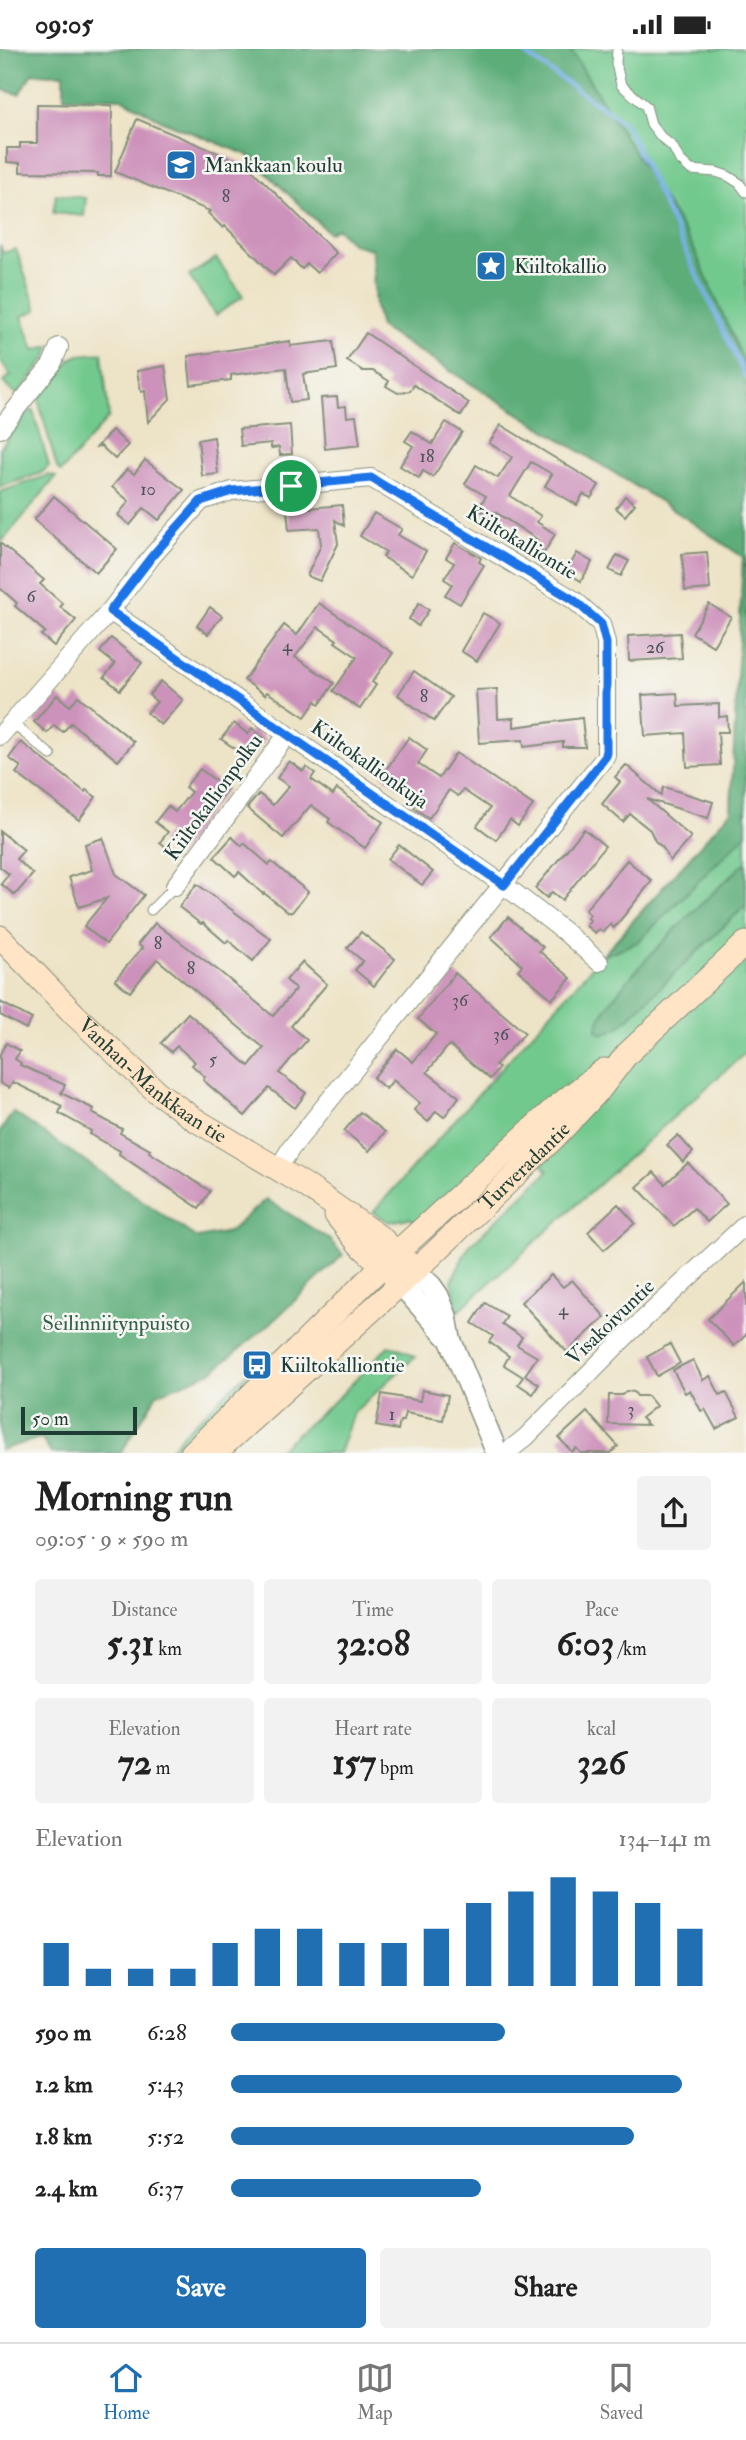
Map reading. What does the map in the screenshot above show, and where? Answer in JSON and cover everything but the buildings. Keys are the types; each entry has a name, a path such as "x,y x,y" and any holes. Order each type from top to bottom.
{"main road":[{"name":"Vanhan-Mankkaan tie","path":"0,937 83,1023 157,1092 194,1119 278,1168 323,1199 358,1243 390,1259 407,1276"},
{"name":"Turveradantie","path":"192,1453 390,1259 555,1108 627,1054 746,943"},
{"name":"Turveradantie","path":"215,1453 555,1137 600,1090 627,1054"}],"street":[{"path":"0,429 52,364 59,347"},
{"name":"Kiiltokalliontie","path":"6,729 110,611 153,555 201,501 232,491 371,478 574,600 601,624 606,643 606,756 399,1012 278,1168"},
{"name":"Kiiltokallionkuja","path":"110,611 504,885 599,962"},
{"name":"Kiiltokallionpolku","path":"175,886 287,735"},
{"name":"Visakoivuntie","path":"506,1453 526,1437 629,1333 746,1224"},
{"path":"407,1276 450,1339 497,1453"}],"lane":[{"path":"617,49 616,62 621,85 646,106 651,124 661,138 673,147 679,159 691,170 729,176 746,192"},
{"path":"6,729 51,755"},
{"path":"151,910 175,886"}],"green space":[{"path":"0,49 746,49 746,932 614,1056 419,1226 410,1218 389,1222 373,1212 731,811 743,557 674,510 380,327 375,306 372,249 353,244 336,228 329,233 248,155 163,121 122,98 64,97 64,74 32,73 19,94 0,89"},
{"path":"0,49 570,49 692,245 746,367 746,834 638,942 602,956 731,811 743,557 674,510 380,327 375,306 372,249 353,244 336,228 329,233 248,155 163,121 122,98 64,97 64,74 32,73 19,94 0,89"},
{"path":"56,194 86,198 84,216 53,213"},
{"path":"0,245 3,253 16,249 37,310 22,316 34,350 50,346 47,357 18,394 3,382 11,375 0,361"},
{"path":"216,258 243,296 216,315 189,276"},
{"path":"102,353 109,417 61,472 57,468 39,398 71,359 79,355"},
{"path":"33,410 49,466 41,473 0,487 0,448 28,412"},
{"path":"49,475 56,477 0,544 0,492"},
{"path":"746,862 746,905 618,1028 603,1034 597,1031 602,1016 636,970"},
{"path":"746,952 746,1052 457,1312 452,1280 468,1247 548,1171 542,1164 612,1082"},
{"name":"Seilinniitynpuisto","path":"13,1112 197,1238 229,1232 266,1199 329,1239 343,1255 272,1322 212,1372 157,1394 121,1453 51,1453 41,1438 0,1450 0,1132"},
{"path":"388,1346 402,1349 415,1357 353,1413 339,1453 275,1453 340,1396"},
{"path":"249,1371 253,1374 239,1397 185,1453 168,1453 182,1435"}],"waterway":[{"path":"518,49 625,123 746,378"}],"place":[{"name":"Mankkaan koulu","path":"181,165"},
{"name":"Kiiltokallio","path":"491,266"},
{"name":"Kiiltokalliontie","path":"257,1365"}],"route":[{"path":"371,478 574,600 601,624 606,643 606,756 504,885 110,611 153,555 201,501 232,491 291,486 371,478"}]}
